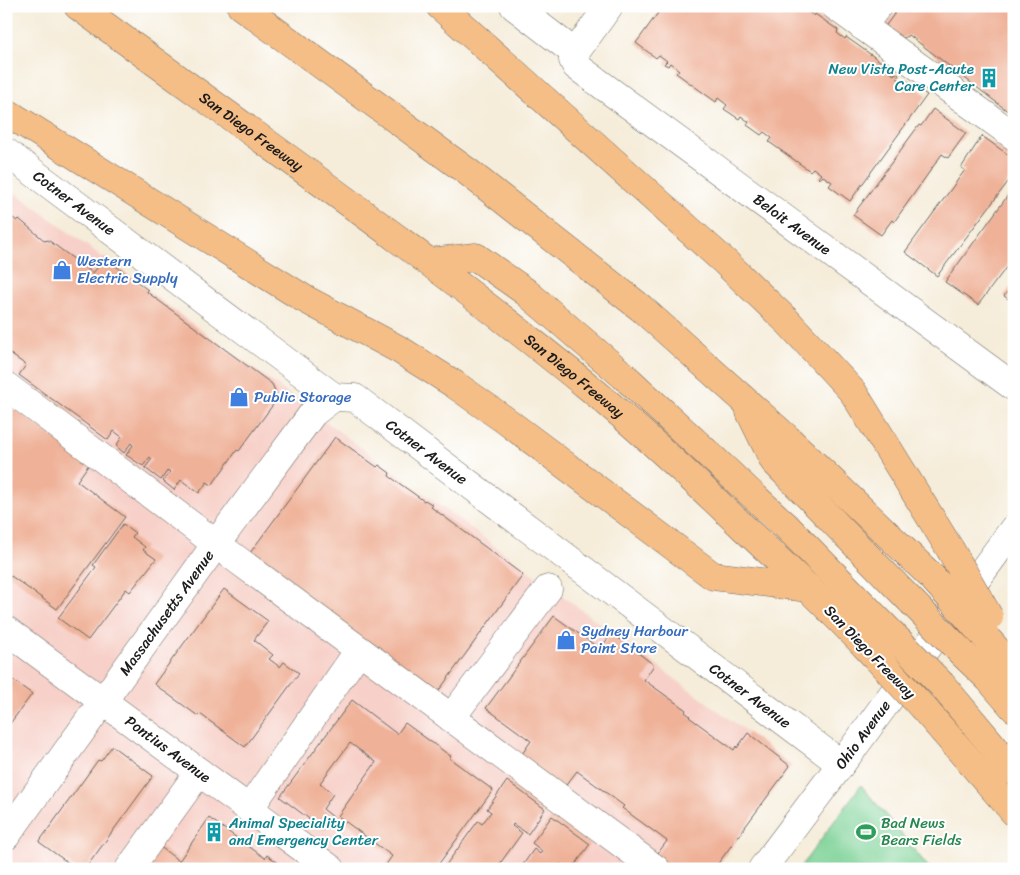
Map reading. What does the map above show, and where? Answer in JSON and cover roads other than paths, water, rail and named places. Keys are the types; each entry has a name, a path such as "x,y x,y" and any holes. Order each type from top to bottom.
{"highway":[{"name":"San Diego Freeway","path":"78,6 429,262 517,329 661,449 808,588 873,654 1014,812"},
{"path":"241,6 468,172 641,308 869,514 931,576 985,624"},
{"path":"440,6 725,262 788,322 853,392 950,549 985,624 1011,666"},
{"path":"6,112 303,298 400,350 454,384 713,576 808,588"},
{"path":"429,262 476,257 526,292 624,376 786,526 942,685 1014,771"},
{"path":"744,400 774,461 989,680 1014,708"}],"street":[{"name":"Beloit Avenue","path":"514,6 574,56 576,66 1014,387"},
{"path":"574,56 609,6"},
{"path":"835,6 870,16 1014,136"},
{"name":"Cotner Avenue","path":"6,152 334,397 355,398 841,764"},
{"path":"6,386 216,544 656,869"},
{"name":"Massachusetts Avenue","path":"6,836 216,544 313,413 334,397"},
{"name":"Ohio Avenue","path":"765,868 1014,528"},
{"path":"451,718 548,589"},
{"name":"Pontius Avenue","path":"6,630 331,869"},
{"path":"249,809 359,650"},
{"path":"128,869 199,772"}],"place":[{"name":"New Vista Post-Acute Care Center","path":"989,78"},
{"name":"Western Electric Supply","path":"62,270"},
{"name":"Public Storage","path":"239,397"},
{"name":"Sydney Harbour Paint Store","path":"566,640"},
{"name":"Animal Speciality and Emergency Center","path":"214,832"},
{"name":"Bad News Bears Fields","path":"866,832"}]}
